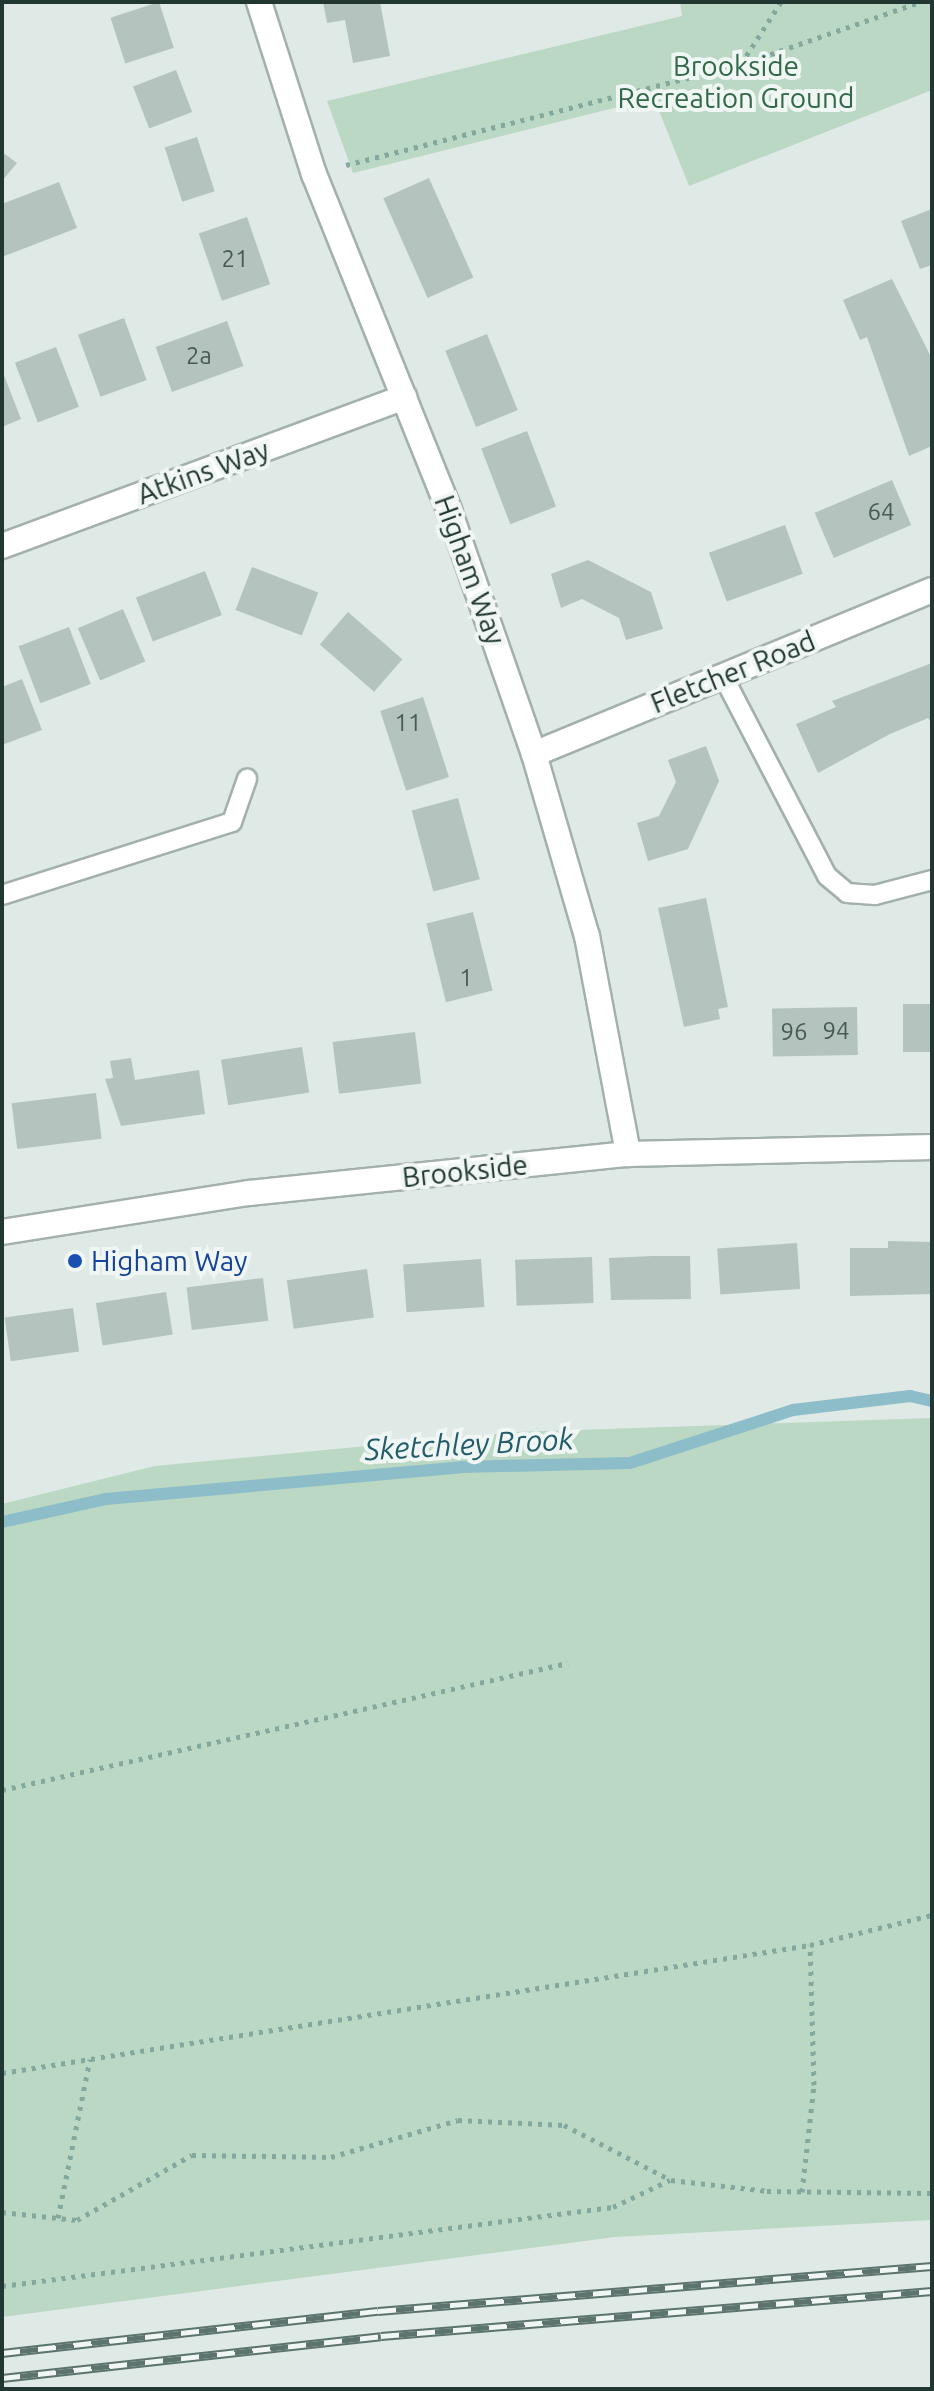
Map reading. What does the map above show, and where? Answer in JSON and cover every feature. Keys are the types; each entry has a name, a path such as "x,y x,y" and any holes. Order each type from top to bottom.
{"street":[{"name":"Higham Way","path":"259,2 314,174 404,397 534,754 587,936 628,1154"},
{"name":"Atkins Way","path":"2,546 404,397"},
{"name":"Fletcher Road","path":"534,754 932,590"},
{"name":"Brookside","path":"2,1232 249,1193 628,1154 932,1147"}],"lane":[{"path":"723,676 827,876 847,893 875,895 932,880"},
{"path":"2,895 232,822 247,779"}],"path":[{"path":"741,64 781,2"},
{"path":"314,174 741,64 920,2"},
{"path":"2,1790 568,1663"},
{"path":"2,2073 810,1945 932,1915"},
{"path":"802,2192 814,2085 810,1945"},
{"path":"58,2218 90,2059"},
{"path":"2,2212 77,2220 192,2155 331,2157 458,2120 564,2125 671,2180 802,2192 932,2193"},
{"path":"2,2286 613,2207 671,2180"}],"green space":[{"name":"Brookside Recreation Ground","path":"680,2 932,2 932,90 689,186 654,98 353,173 327,101 682,16"},
{"path":"932,1418 932,2220 615,2237 2,2317 2,1504 155,1466 516,1432"}],"building":[{"path":"159,2 174,48 125,63 110,18"},
{"path":"323,2 380,2 390,56 353,63 345,20 327,23"},
{"path":"176,70 192,112 149,128 133,86"},
{"path":"197,137 215,191 182,202 165,148"},
{"path":"2,152 17,163 2,181"},
{"path":"429,178 473,278 428,298 383,198"},
{"path":"59,182 77,228 2,257 2,204"},
{"path":"932,209 932,265 920,269 901,221"},
{"path":"247,217 270,284 222,301 199,234"},
{"path":"892,279 932,359 932,446 909,456 867,337 860,340 843,300"},
{"path":"124,318 147,380 101,397 78,335"},
{"path":"227,321 243,366 172,392 156,347"},
{"path":"487,334 518,410 476,427 445,351"},
{"path":"56,347 79,407 38,423 15,363"},
{"path":"2,370 21,419 2,427"},
{"path":"527,431 556,507 510,524 481,449"},
{"path":"892,480 911,525 834,558 815,513"},
{"path":"785,525 803,574 727,602 709,553"},
{"path":"588,560 651,592 663,629 626,640 619,618 582,599 561,608 551,574"},
{"path":"252,567 318,592 302,635 236,610"},
{"path":"205,571 222,615 153,641 136,598"},
{"path":"123,609 145,661 100,681 78,628"},
{"path":"348,612 402,659 374,692 320,644"},
{"path":"69,627 91,684 40,703 19,646"},
{"path":"932,663 932,724 928,718 890,734 818,773 796,724 836,707 832,701"},
{"path":"22,679 42,730 2,745 2,687"},
{"path":"423,697 449,777 406,791 380,711"},
{"path":"706,746 719,781 688,849 648,861 637,823 659,816 676,782 668,760"},
{"path":"458,798 480,879 433,892 412,810"},
{"path":"706,898 728,1007 718,1009 720,1019 684,1027 658,908"},
{"path":"473,912 493,991 446,1002 426,924"},
{"path":"903,1004 932,1004 932,1052 903,1052"},
{"path":"857,1007 858,1055 773,1056 772,1008"},
{"path":"415,1032 421,1084 339,1094 333,1042"},
{"path":"302,1047 309,1092 228,1105 221,1060"},
{"path":"131,1058 135,1080 199,1070 205,1114 121,1126 105,1079 113,1078 110,1061"},
{"path":"96,1093 102,1139 17,1149 12,1103"},
{"path":"888,1241 932,1242 932,1294 850,1296 850,1248 888,1248"},
{"path":"797,1243 800,1289 720,1294 717,1249"},
{"path":"690,1256 691,1299 611,1300 609,1258"},
{"path":"592,1257 594,1303 517,1306 515,1260"},
{"path":"481,1259 484,1307 407,1312 403,1264"},
{"path":"367,1269 374,1318 294,1329 287,1280"},
{"path":"263,1278 268,1321 192,1330 187,1287"},
{"path":"166,1292 173,1334 103,1346 96,1303"},
{"path":"73,1308 79,1352 11,1361 5,1318"}],"waterway":[{"name":"Sketchley Brook","path":"2,1522 106,1499 462,1467 630,1463 793,1410 910,1396 932,1401"}],"railway":[{"path":"2,2353 378,2311 932,2266"},
{"path":"2,2378 381,2336 932,2291"}],"place":[{"name":"Higham Way","path":"75,1261"}]}
